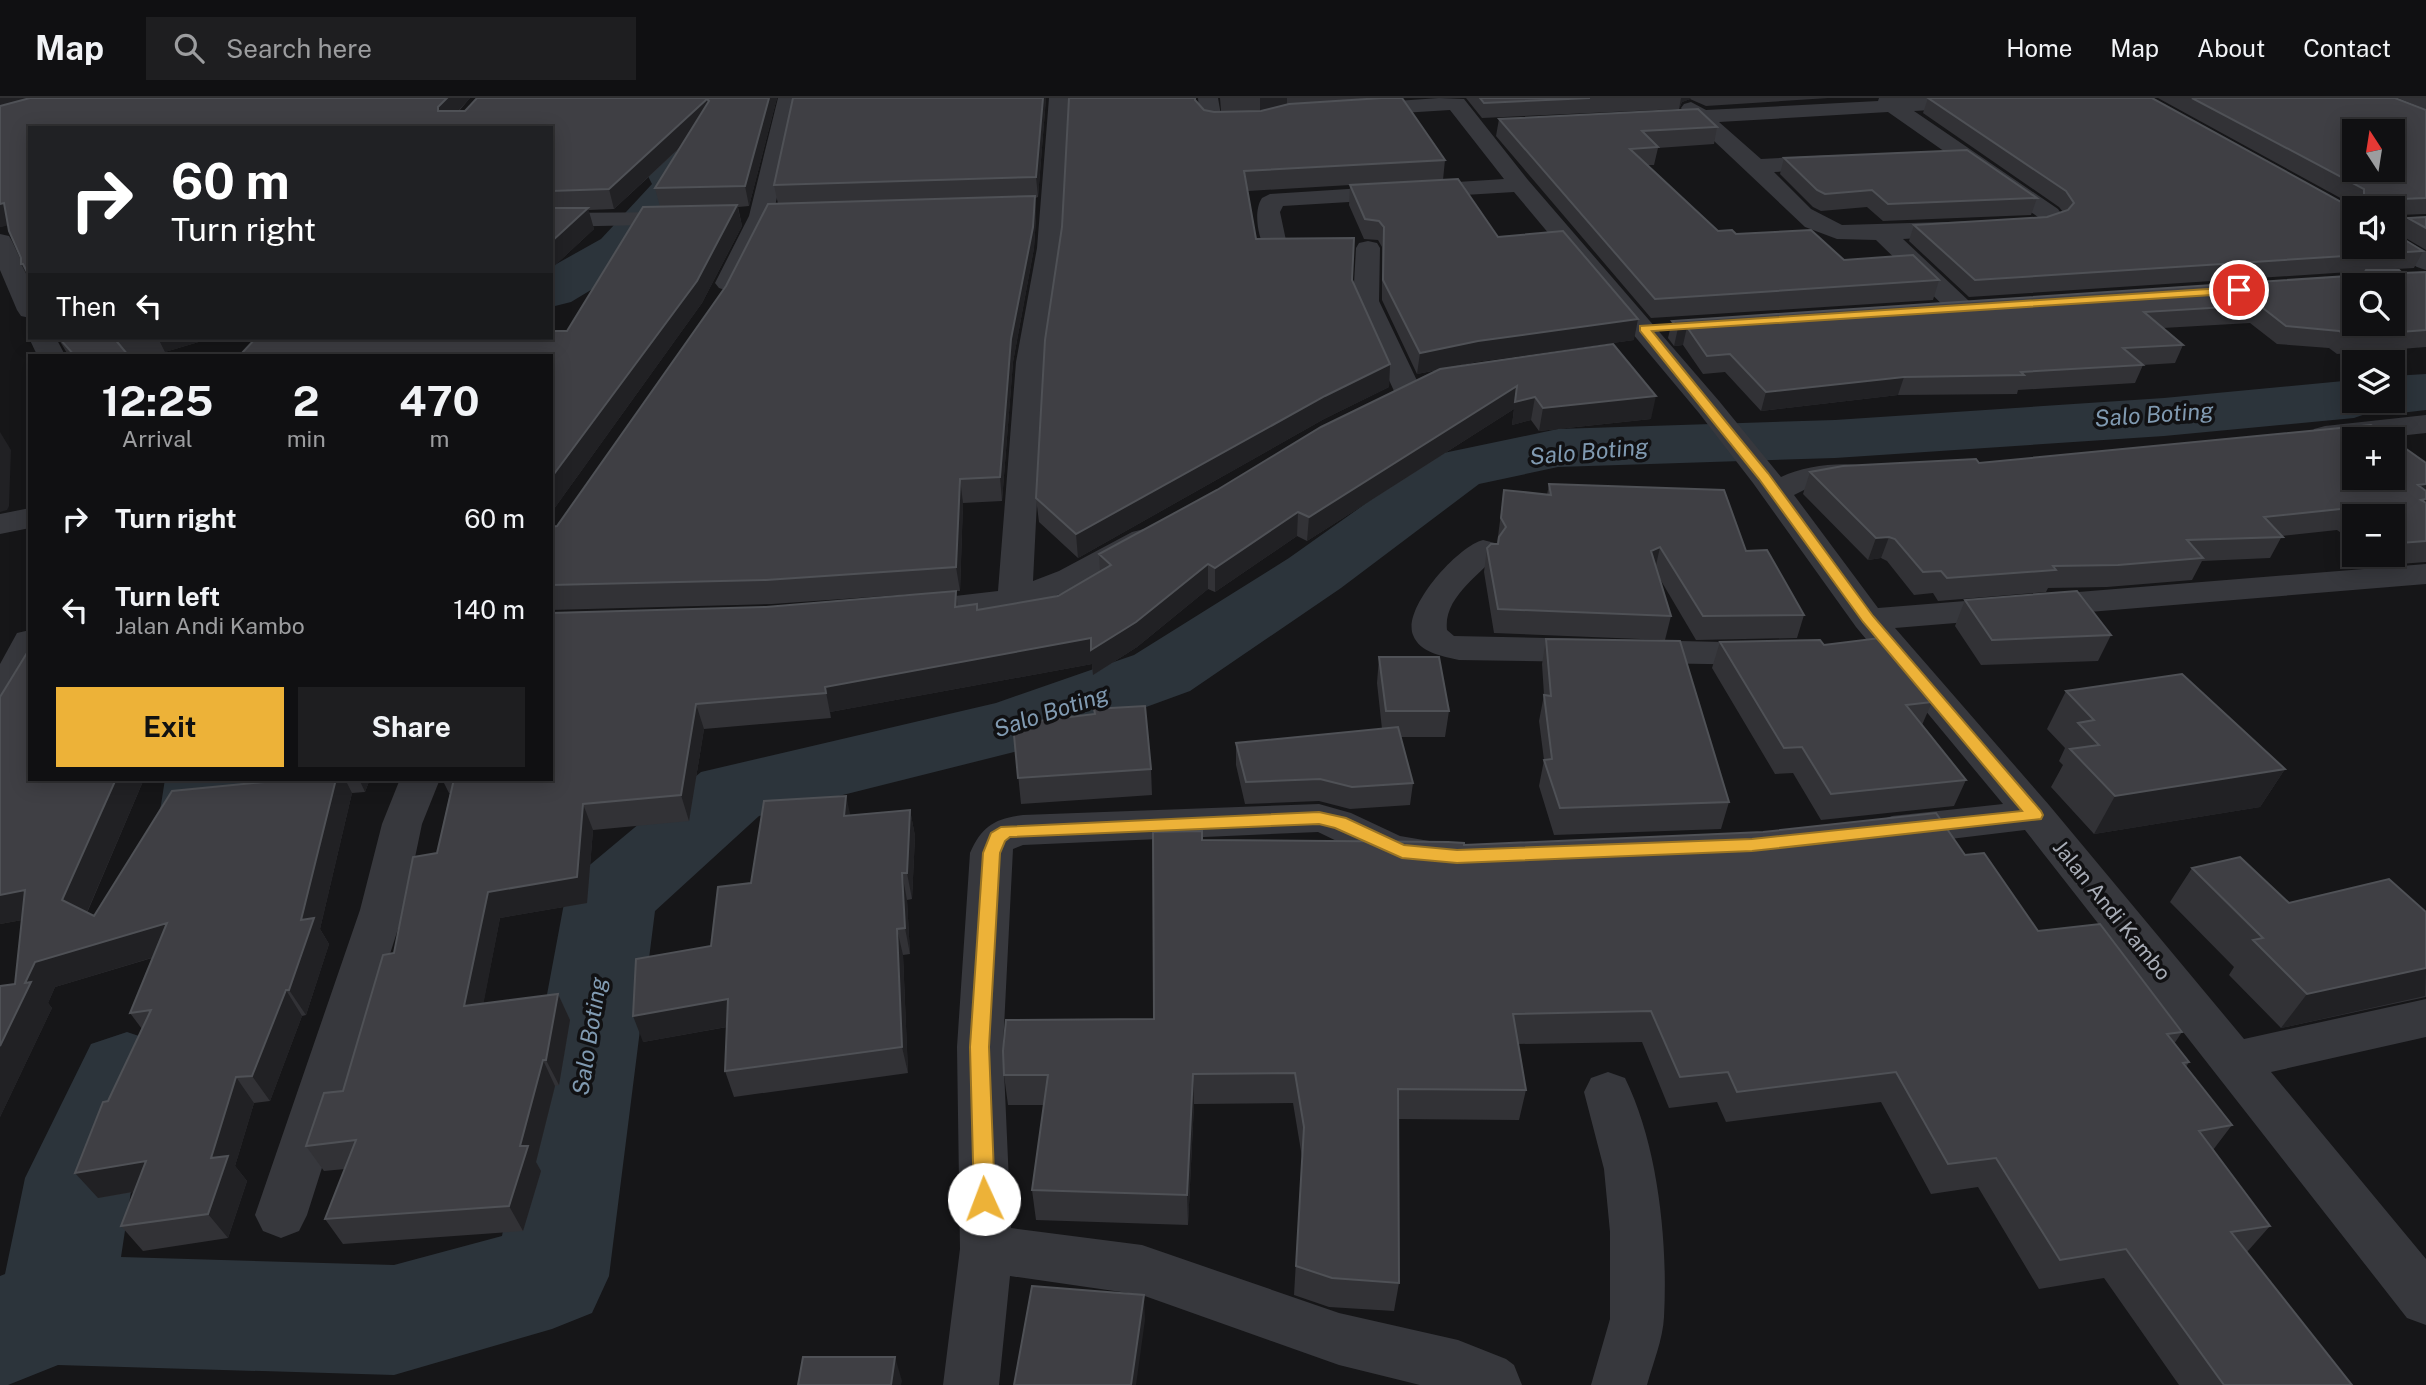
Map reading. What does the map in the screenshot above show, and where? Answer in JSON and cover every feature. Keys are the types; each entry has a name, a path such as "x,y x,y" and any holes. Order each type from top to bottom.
{"street":[{"path":"716,306 761,216 788,98"},
{"path":"1015,600 1039,207 1059,98"},
{"path":"1208,98 1210,121 1261,121 1271,118"},
{"path":"1680,98 1756,166 1804,214 1837,232 1882,233 2015,227 2040,224 2053,219 2050,214 1888,102"},
{"path":"1635,120 1888,102 2039,98"},
{"path":"1339,110 1454,101"},
{"name":"Jalan Andi Kambo","path":"1454,101 1520,185 1657,334 1709,407 1770,484 1871,639 2035,815 2426,1300"},
{"path":"1477,128 1503,127"},
{"path":"1926,158 1965,157"},
{"path":"1756,166 1849,162"},
{"path":"1276,245 1268,212 1270,203 1278,199 1520,185"},
{"path":"553,220 711,218"},
{"path":"1882,233 1972,307 1921,309"},
{"path":"0,240 28,303"},
{"path":"1368,248 1366,301 1395,397 1438,380"},
{"path":"2405,255 2421,273"},
{"path":"0,310 28,305"},
{"path":"1620,353 1657,334"},
{"path":"2297,437 2426,424"},
{"path":"1770,484 1804,478 1884,473"},
{"path":"0,524 28,518"},
{"path":"874,612 1015,600 1070,578 1170,524"},
{"path":"1483,550 1451,581 1428,617 1430,634 1441,645 1459,649 1512,651 1748,655 1801,652"},
{"path":"1871,639 2138,599 2426,574"},
{"path":"0,700 28,647"},
{"path":"281,1215 382,910 402,824 418,781"},
{"path":"1856,835 2035,815"},
{"path":"971,1385 986,1249 979,1047 992,853 998,837 1007,832 1023,830 1306,817 1340,823 1402,851 1470,856"},
{"path":"2234,1061 2426,1018"},
{"path":"1608,1092 1629,1169 1636,1232 1637,1319 1619,1385"},
{"path":"986,1249 1142,1270 1339,1339 1458,1367 1486,1378 1494,1385"}],"building":[{"path":"30,98 447,98 438,107 438,111 465,111 477,98 769,98 745,186 655,188 709,101 707,99 609,189 553,191 553,126 28,126 28,274 21,264 9,231 4,203 0,204 0,106"},
{"path":"793,98 1043,98 1036,177 774,185"},
{"path":"1069,98 1195,98 1204,110 1214,112 1261,111 1289,104 1402,98 1445,160 1244,171 1256,239 1354,238 1352,280 1390,364 1325,396 1076,534 1036,498 1045,340 1062,227"},
{"path":"1480,98 1590,98 1484,103"},
{"path":"1928,98 2152,98 2342,202 2342,256 1975,280 1914,225 2047,217 2068,210 2074,203 2066,191"},
{"path":"2192,98 2395,98 2426,110 2426,198 2364,196 2364,189 2351,182 2405,182 2405,119 2342,119 2342,177"},
{"path":"1698,109 1717,127 1642,131 1658,147 1630,149 1718,231 1732,230 1736,234 1811,230 1844,260 1913,255 1939,280 1655,299 1499,119"},
{"path":"1967,150 2037,198 1888,204 1872,190 1825,194 1817,190 1784,158"},
{"path":"1458,179 1498,237 1563,231 1638,319 1478,341 1420,353 1383,280 1384,227 1379,221 1365,219 1350,185"},
{"path":"1035,196 1033,227 1011,339 1000,477 960,479 956,567 766,580 553,585 553,527 557,526 726,286 768,204"},
{"path":"737,205 697,281 553,475 553,354 241,354 254,340 553,340 553,331 567,331 643,207"},
{"path":"553,208 588,208 553,240"},
{"path":"2426,217 2426,228 2408,218"},
{"path":"2405,240 2423,251 2405,252"},
{"path":"2366,270 2399,270 2402,273 2364,273"},
{"path":"2426,272 2426,330 2405,332 2405,273 2402,273"},
{"path":"2342,276 2342,333 2286,326 2259,305 2144,312 2183,345 2123,348 2143,365 2021,372 2024,375 1904,377 1766,392 1730,354 1707,356 1687,327 1678,328 1672,321"},
{"path":"61,340 116,340 127,354 73,354"},
{"path":"1613,344 1656,396 1543,408 1535,397 1515,402 1517,386 1309,517 1298,512 1215,568 1208,564 1136,622 1091,650 1091,638 825,687 826,693 696,704 681,795 583,804 577,877 488,892 464,1006 558,994 546,1060 543,1060 520,1146 528,1146 509,1206 325,1219 356,1140 306,1146 324,1093 343,1091 383,955 394,953 413,857 437,853 454,781 553,781 553,613 766,607 956,591 955,607 977,604 977,610 1058,596 1111,565 1099,554 1217,490 1321,427 1440,369"},
{"path":"2342,428 2342,490 2405,490 2405,448 2426,463 2426,484 2418,485 2426,491 2426,499 2421,500 2426,503 2426,541 2405,543 2405,504 2342,504 2342,509 2264,517 2283,537 2187,540 2203,558 2118,565 2053,566 2056,570 1947,578 1941,571 1923,572 1895,539 1876,538 1810,472 1843,466 1976,459 1979,463"},
{"path":"1549,484 1724,490 1746,551 1767,550 1804,615 1703,616 1660,547 1651,551 1671,616 1498,609 1487,548 1491,544 1498,544 1506,527 1501,518 1504,490 1551,495"},
{"path":"2077,591 2111,635 1992,640 1965,600"},
{"path":"1880,638 1932,702 1906,705 1966,780 1831,794 1802,747 1784,748 1720,642 1820,640 1824,645"},
{"path":"1546,639 1680,641 1729,802 1560,808 1544,760 1552,759 1544,695 1551,696"},
{"path":"28,651 28,781 115,781 62,900 94,916 172,791 264,781 336,781 301,920 314,918 289,990 286,990 252,1076 236,1077 211,1158 228,1156 208,1214 121,1226 146,1161 75,1173 103,1102 108,1101 151,1010 130,1013 167,923 35,962 25,983 31,982 0,1046 0,986 15,984 25,890 0,895 0,697"},
{"path":"1379,657 1439,657 1449,711 1386,711"},
{"path":"2182,674 2285,769 2115,796 2070,749 2099,745 2078,723 2094,720 2066,691"},
{"path":"1145,706 1151,769 1018,778 1013,724 1095,714 1094,709"},
{"path":"1398,727 1413,783 1352,787 1320,779 1246,782 1236,743"},
{"path":"846,796 844,816 910,810 907,873 902,873 905,928 897,929 902,1047 725,1071 728,999 633,1016 636,959 711,946 718,887 751,883 764,801"},
{"path":"1936,813 1965,855 1984,853 2038,931 2100,924 2182,1032 2167,1034 2189,1062 2183,1063 2232,1125 2199,1131 2270,1226 2231,1232 2352,1385 2224,1385 2126,1249 2060,1260 1996,1158 1948,1164 1896,1072 1737,1092 1728,1072 1680,1077 1651,1011 1513,1014 1526,1090 1398,1089 1399,1283 1332,1278 1296,1266 1304,1127 1295,1073 1193,1074 1187,1195 1032,1190 1048,1075 1004,1075 1006,1020 1154,1019 1153,832 1202,831 1202,840 1448,842 1464,845 1763,832"},
{"path":"2240,857 2289,903 2389,879 2426,912 2426,968 2307,994 2253,940 2263,938 2192,868"},
{"path":"1032,1286 1144,1295 1131,1385 1014,1385"},
{"path":"803,1357 895,1357 891,1385 798,1385"}],"waterway":[{"name":"Salo Boting","path":"553,289 620,250 677,186 667,165 598,131 624,98"},
{"name":"Salo Boting","path":"2405,394 2426,392"},
{"name":"Salo Boting","path":"55,1310 394,1320 552,1276 611,898 731,793 1013,726 1162,673 1315,573 1457,469 1558,448 1835,439 2164,417 2342,400"},
{"name":"Salo Boting","path":"181,900 204,805 207,781"},
{"name":"Salo Boting","path":"55,1310 79,1178 127,1074"},
{"name":"Salo Boting","path":"0,1332 55,1310"}],"route":[{"path":"984,1199 979,1047 992,853 998,837 1007,832 1293,817 1319,818 1340,823 1402,851 1457,856 1538,855 1752,845 2035,815 1868,619 1764,476 1644,329 2239,290"}]}
